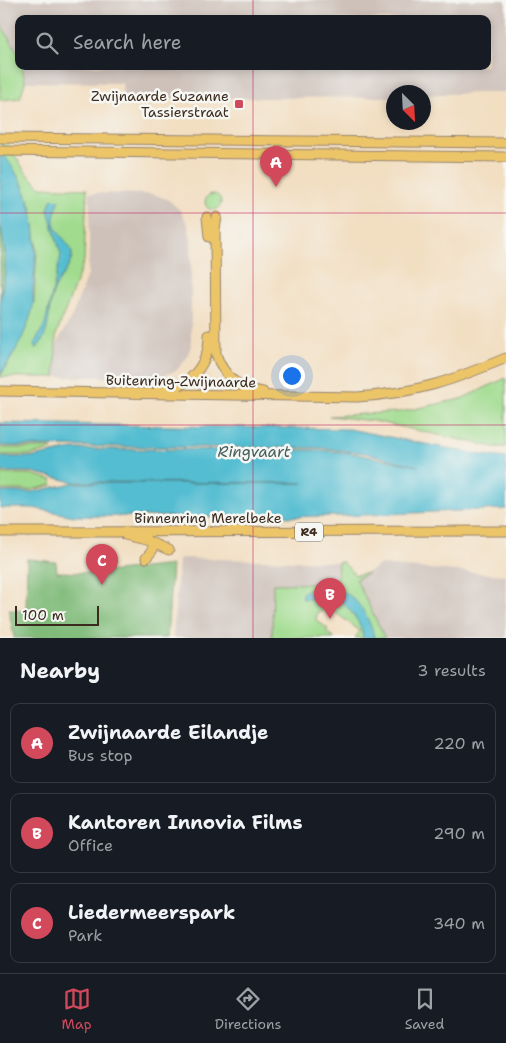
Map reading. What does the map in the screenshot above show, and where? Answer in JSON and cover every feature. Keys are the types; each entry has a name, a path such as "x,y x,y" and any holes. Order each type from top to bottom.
{"highway":[{"path":"0,138 506,143"},
{"path":"0,151 506,157"},
{"path":"147,394 172,388 187,381 199,369 206,356 209,339 210,228 212,217 215,229 215,347 218,361 229,377 238,384 260,392 280,392 288,397"},
{"name":"Buitenring-Zwijnaarde","path":"0,391 357,397 415,391 460,377 506,358"},
{"name":"Binnenring Merelbeke","path":"0,532 506,531"},
{"name":"R4","path":"113,532 140,538 169,550"},
{"path":"146,558 152,550 152,544"}],"shaded area":[{"path":"0,0 506,0 506,92 431,95 431,85 386,85 386,97 123,99 122,83 25,82 23,70 491,70 491,15 15,15 15,48 0,23"},
{"path":"89,193 153,194 167,199 180,210 188,225 191,240 191,346 186,359 177,370 160,377 55,377 56,344 70,321 88,274"},
{"path":"179,558 338,562 337,583 274,584 272,638 173,638"},
{"path":"380,565 506,575 506,638 385,638 356,579"}],"green space":[{"path":"0,23 15,48 15,70 23,70 25,82 20,98 0,100"},
{"path":"0,133 27,174 41,187 87,189 84,261 56,335 55,377 0,377 12,357 34,302 37,251 32,209 22,183 0,150"},
{"path":"213,194 221,202 213,210 205,202"},
{"path":"0,221 5,260 0,300"},
{"path":"506,378 506,447 494,447 374,421 329,416 400,412 461,399"},
{"path":"0,448 51,448 52,450 31,455 0,455"},
{"path":"0,474 31,474 52,480 52,485 31,490 0,490"},
{"path":"27,559 56,562 57,572 97,573 172,565 167,638 14,638 9,610 26,611"},
{"path":"338,562 343,562 355,575 368,573 356,579 385,638 374,638 357,604 316,591 307,591 331,596 347,605 355,616 363,638 355,638 360,631 328,607 326,610 317,612 316,620 328,629 326,632 335,638 272,638 273,584 337,583"}],"water":[{"path":"0,150 22,184 28,200 33,217 36,252 32,311 22,338 0,375 0,300 5,273 5,253 0,221"},
{"path":"51,200 59,200 54,216 55,227 69,246 72,258 55,288 45,335 36,349 34,344 45,324 61,255 48,210"},
{"name":"Ringvaart","path":"0,423 349,429 481,455 506,458 506,509 272,517 74,516 33,508 0,508 0,492 32,492 73,483 303,483 73,482 32,472 0,472 0,457 33,457 73,449 318,450 351,453 418,466 365,453 318,448 0,446"},
{"path":"334,589 345,592 362,609 373,631 374,638 363,638 358,622 339,599 303,599 302,593 307,590"}],"place":[{"name":"Zwijnaarde Suzanne Tassierstraat","path":"239,104"},
{"name":"Zwijnaarde Eilandje","path":"276,187"},
{"name":"Liedermeerspark","path":"102,585"},
{"name":"Kantoren Innovia Films","path":"330,619"}]}
